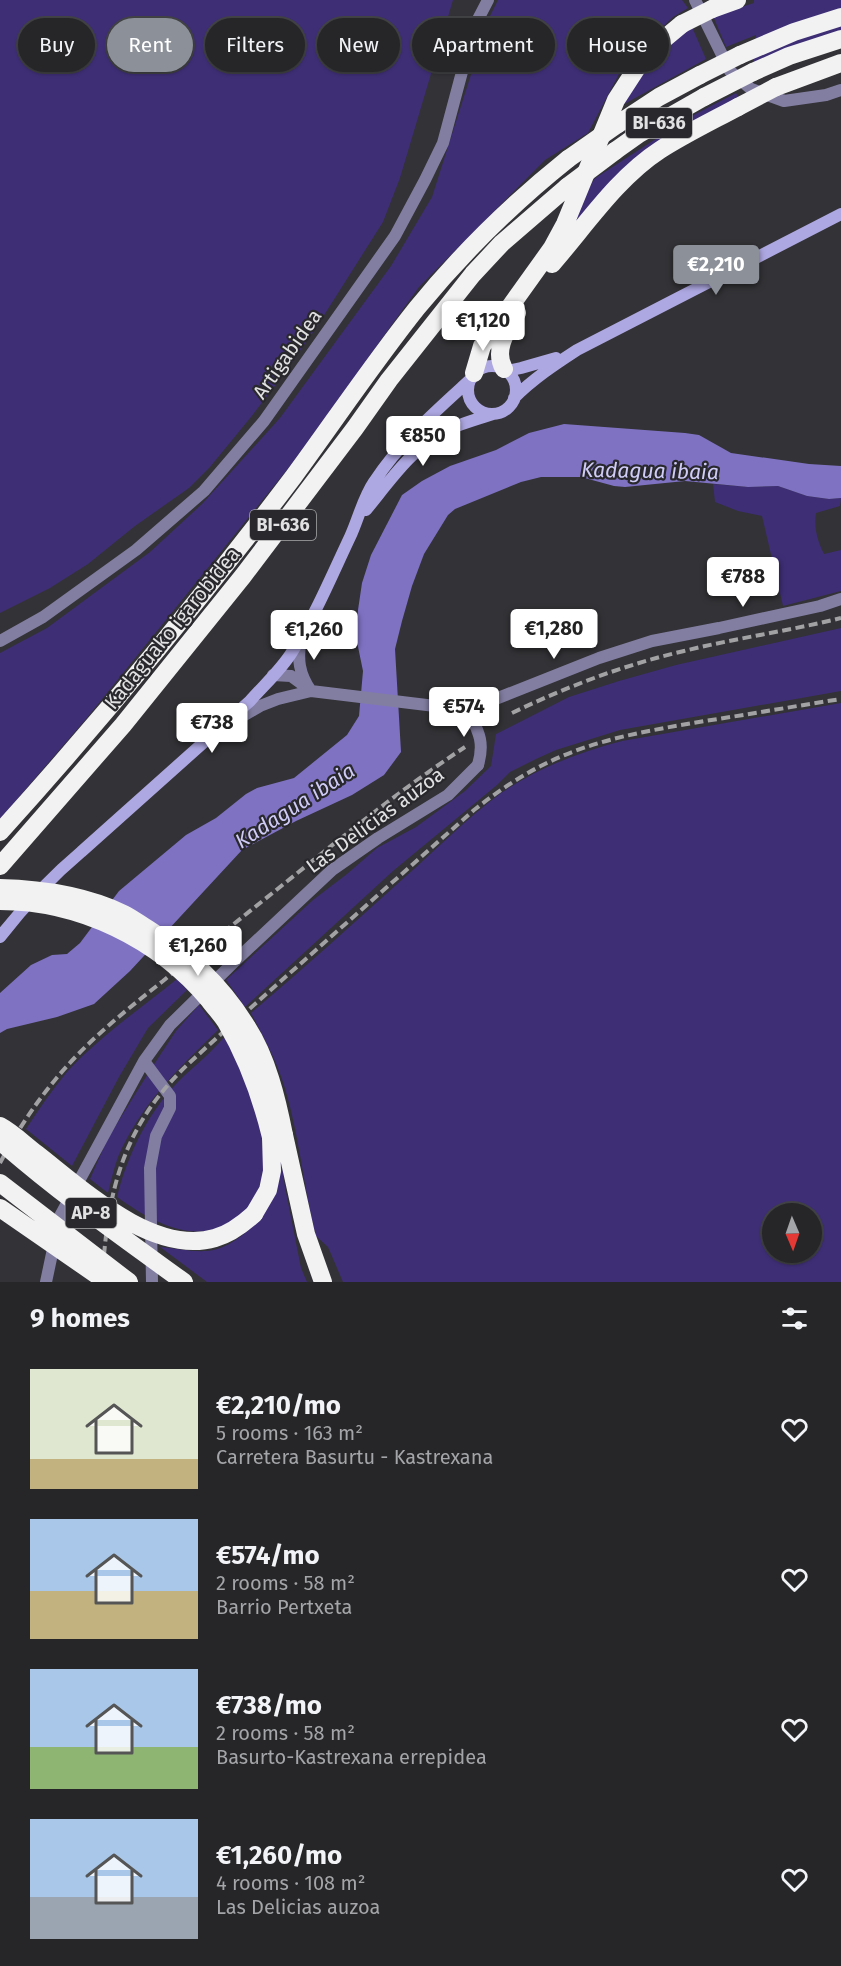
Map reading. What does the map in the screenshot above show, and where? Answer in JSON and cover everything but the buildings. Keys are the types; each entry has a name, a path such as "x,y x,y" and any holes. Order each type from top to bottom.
{"highway":[{"path":"472,376 482,346 556,240 575,201 605,123 616,100 640,63 682,24 712,9 738,0"},
{"name":"Kadaguako igarobidea","path":"0,832 83,738 193,605 293,477 418,307 501,216 568,159 659,97 740,55 794,32 841,17"},
{"name":"Kadaguako igarobidea","path":"0,866 123,725 243,576 389,380 473,274 502,243 567,187 639,134 753,72 789,56 841,39"},
{"path":"506,370 500,362 501,345 520,308 547,269 633,171 660,150 776,87 841,63"},
{"path":"0,888 28,888 78,898 124,914 171,943 194,962 222,993 248,1028 267,1070 278,1102 278,1136 268,1190 254,1214 239,1227 216,1238 192,1241 168,1238 137,1225 96,1200 0,1126"},
{"path":"0,901 36,903 104,921 162,955 196,985 224,1020 245,1058 278,1136 322,1282"},
{"name":"AP-8","path":"0,1141 22,1161 184,1282"},
{"name":"AP-8","path":"0,1183 129,1282"},
{"path":"0,1208 107,1282"}],"street":[{"name":"Artigabidea","path":"0,641 43,617 136,550 204,491 264,420 395,236 443,143 474,27 488,0"},
{"path":"695,0 730,71 751,89 784,100 826,95 841,90"},
{"path":"356,523 419,449 444,432 507,409 526,386 577,350 841,214"},
{"path":"0,937 16,915 54,875 250,700 273,675 291,653 301,635 356,523 372,484 424,421 472,376 487,366 506,370 548,361 577,350"},
{"path":"506,370 514,381 516,389 514,398"},
{"path":"472,376 468,391 473,404 478,410 493,414"},
{"path":"214,732 260,706 311,690 468,710 599,658 652,641 820,606 841,599"},
{"path":"301,635 298,653 300,669 304,681 311,690"},
{"path":"273,675 291,676 311,690"},
{"path":"273,675 283,687 296,693"},
{"name":"Las Delicias auzoa","path":"46,1282 60,1216 144,1061 170,1025 332,870 378,838 448,795 478,765 483,749 477,728 468,710"},
{"path":"144,1061 170,1096 170,1108 156,1136 150,1168 152,1282"}],"shaded area":[{"path":"0,0 453,0 448,18 412,18 412,72 432,72 400,178 383,222 316,328 281,378 210,467 189,488 135,526 88,564 50,588 0,613"},
{"path":"498,0 682,0 688,8 669,21 669,18 567,18 567,72 621,72 588,133 545,160 419,287 290,466 86,719 0,819 0,653 47,628 150,552 202,504 280,418 391,266 432,197 472,72 555,72 555,18 489,18"},
{"path":"754,0 841,0 841,39 753,65 756,35 726,47 713,16 754,3"},
{"path":"692,27 706,59 617,108 640,72 669,72 669,46"},
{"path":"736,93 740,99 714,112 560,246 594,179 688,118"},
{"path":"713,484 748,487 778,486 807,496 841,498 840,506 816,513 815,524 824,554 841,550 841,591 783,606 762,516 738,511 715,502"},
{"path":"841,628 841,691 620,730 556,750 536,759 510,772 393,871 245,1007 226,980 313,900 377,848 416,827 465,791 491,766 496,734 569,697 619,681 676,665"},
{"path":"841,703 841,1282 343,1282 328,1247 316,1236 288,1098 268,1045 251,1013 488,803 529,776 590,750 622,741"},
{"path":"177,979 187,990 148,1028 72,1166 26,1129 56,1086 79,1059"},
{"path":"199,1005 218,1030 175,1073 138,1120 118,1157 108,1193 90,1179 108,1138 176,1031"},
{"path":"224,1037 240,1068 258,1118 263,1153 262,1176 251,1204 228,1224 212,1230 196,1232 179,1229 147,1216 117,1197 134,1148 161,1102"},
{"path":"278,1138 301,1268 307,1282 207,1282 160,1247 200,1251 217,1249 229,1244 251,1228 274,1195 278,1173"}],"water":[{"name":"Kadagua ibaia","path":"564,424 699,435 731,453 841,466 841,498 807,496 778,486 748,487 685,481 625,487 581,477 541,477 521,482 455,509 448,515 424,554 402,621 395,649 401,752 384,775 352,795 242,850 130,971 94,1004 0,1033 0,993 31,965 52,955 67,954 80,943 119,891 186,835 216,818 257,788 294,778 347,735 359,716 363,671 356,637 362,583 371,555 402,495 450,466 496,450 529,433"}],"railway":[{"path":"512,713 575,685 640,663 704,646 841,618"},
{"path":"102,1282 108,1223 120,1169 143,1119 159,1095 200,1053 474,810 531,771 588,746 665,728 841,699"},
{"path":"0,1163 12,1141 47,1090 67,1066 106,1028 358,824 465,747"}]}
